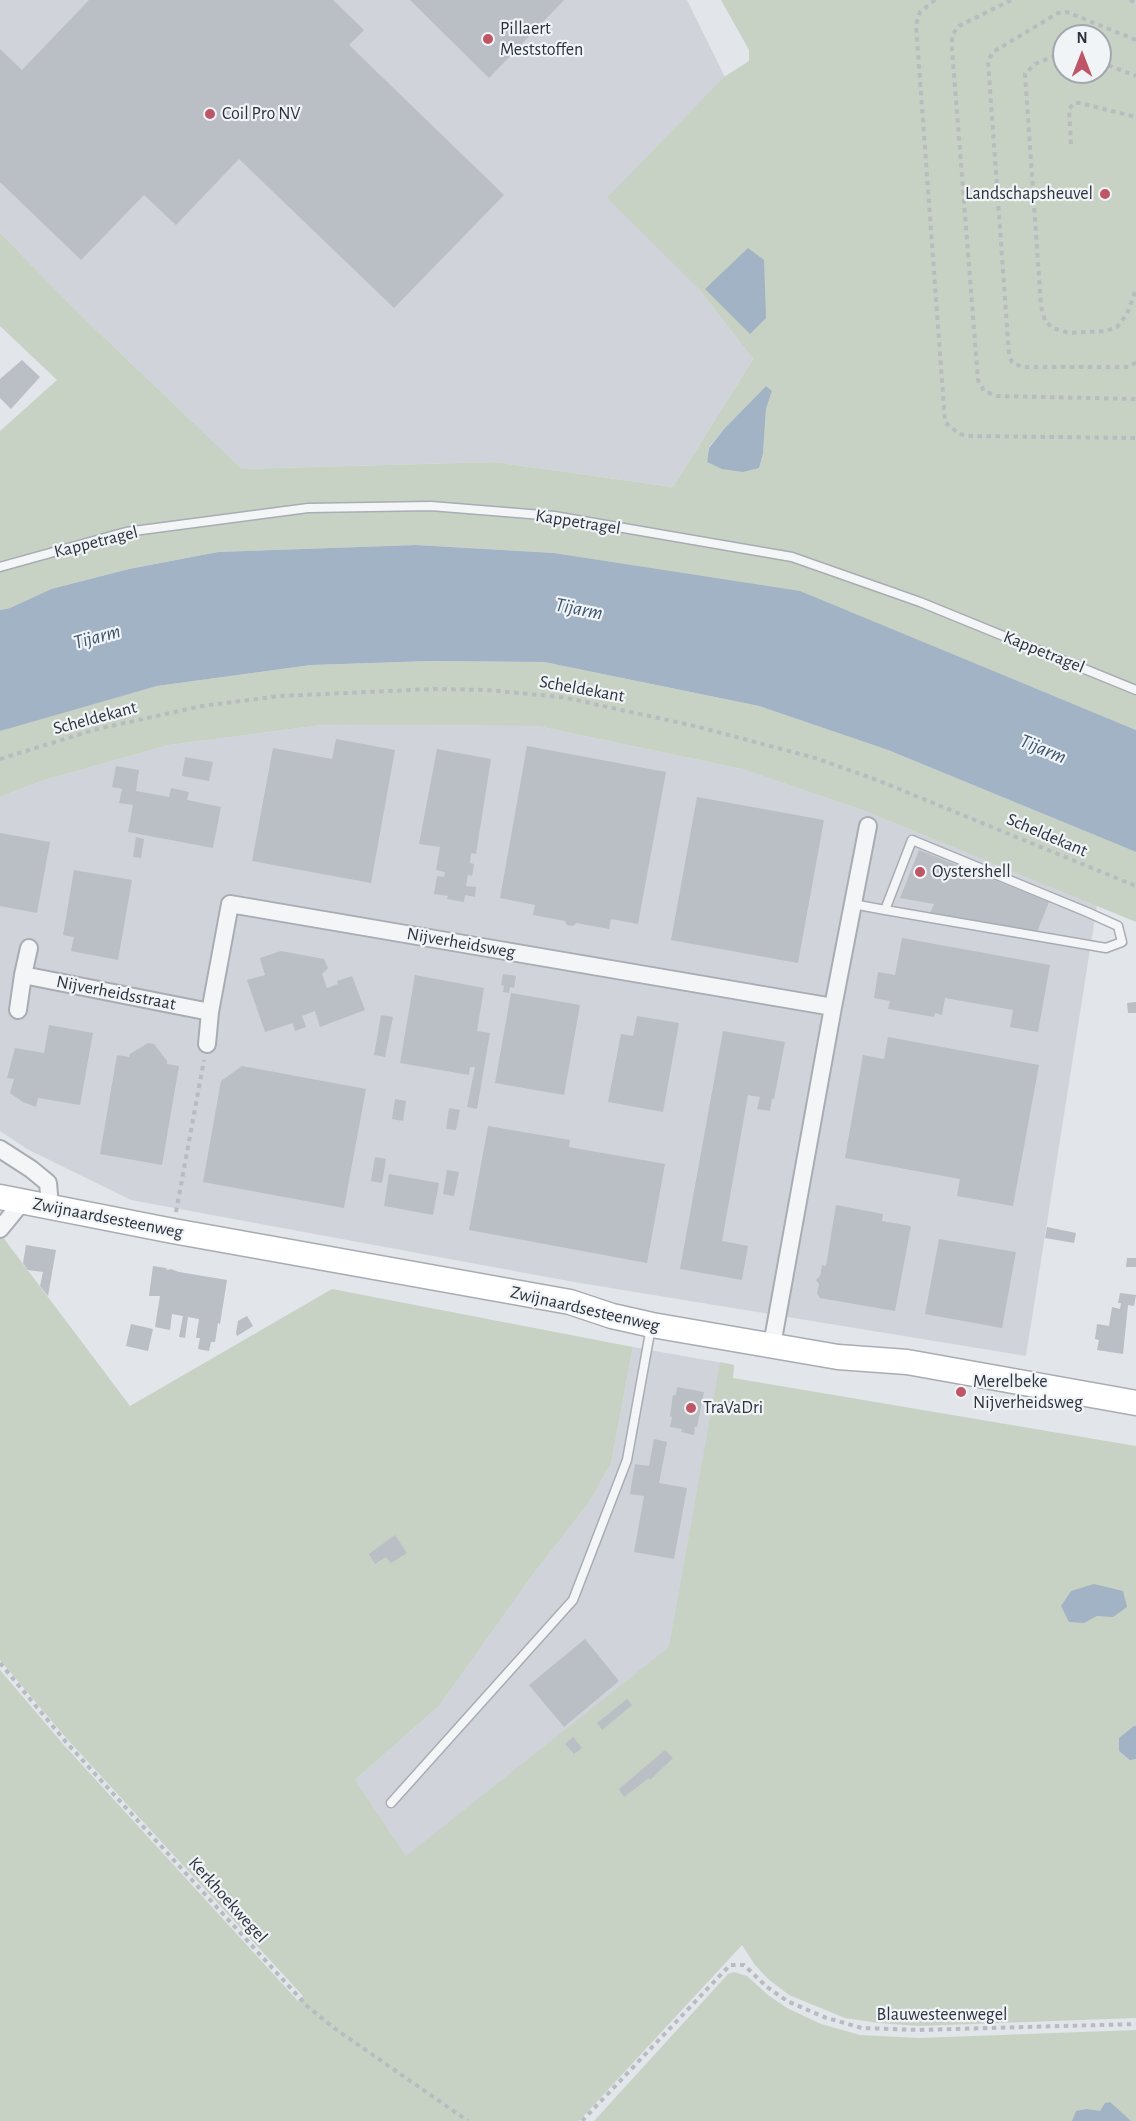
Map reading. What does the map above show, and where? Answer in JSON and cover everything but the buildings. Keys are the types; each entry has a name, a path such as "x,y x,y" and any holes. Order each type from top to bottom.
{"main road":[{"name":"Zwijnaardsesteenweg","path":"11,1199 173,1231 570,1302 612,1316 652,1325 838,1357 907,1362 1136,1403"}],"street":[{"path":"772,1346 868,826"},
{"name":"Nijverheidsweg","path":"207,1044 210,1012 230,904 833,1006"},
{"path":"18,1010 28,948"},
{"name":"Nijverheidsstraat","path":"22,975 210,1012"},
{"path":"0,1149 48,1183 50,1206"},
{"path":"0,1229 11,1199"}],"lane":[{"name":"Kappetragel","path":"0,567 126,532 308,508 431,506 554,516 792,557 920,602 1136,690"},
{"path":"853,904 885,910 1106,948 1122,942 1118,926 912,840 885,910"},
{"path":"391,1803 573,1600 627,1460 652,1325"}],"path":[{"path":"935,0 920,12 916,25 945,422 959,434 970,436 1136,438"},
{"path":"1011,0 959,26 952,35 978,380 984,391 997,396 1136,399"},
{"path":"1130,0 1136,3"},
{"path":"1136,40 1067,12 1058,13 993,52 988,61 1009,355 1012,362 1022,367 1129,368 1136,362"},
{"path":"1052,57 1035,64 1026,74 1041,306 1045,321 1053,328 1069,333 1106,331 1118,327 1127,314 1136,289"},
{"path":"1112,67 1136,76"},
{"path":"1071,144 1069,109 1074,103 1136,117"},
{"name":"Scheldekant","path":"0,759 97,729 202,706 251,699 434,689 487,690 567,698 699,727 815,758 888,784 1136,886"},
{"path":"173,1231 207,1044"},
{"name":"Kerkhoekwegel","path":"0,1663 66,1742 306,2006 468,2121"},
{"name":"Blauwesteenwegel","path":"582,2121 730,1965 744,1965 767,1987 787,2001 824,2017 862,2028 919,2030 1136,2024"}],"shaded area":[{"path":"0,0 687,0 725,77 705,99 698,288 753,359 673,487 494,462 242,469 87,321 0,233"},
{"path":"322,725 537,726 742,769 865,811 1097,905 1026,1356 574,1282 131,1200 27,1149 0,1131 0,797 41,781 169,745"},
{"path":"633,1347 734,1365 682,1679 401,1906 355,1780 439,1706 534,1573 588,1504 611,1464"}],"green space":[{"path":"721,0 1136,0 1136,730 928,645 668,571 554,553 416,545 218,552 129,569 51,589 10,608 0,610 0,431 57,380 0,326 0,233 87,321 242,469 494,462 673,487 753,359 698,288 607,198 724,77 749,61 749,50","holes":["766,386 772,391 766,409 763,454 759,468 707,462 709,447 724,429"]},
{"path":"431,661 544,662 759,706 888,750 1136,852 1136,922 865,811 742,769 537,726 322,725 169,745 41,781 0,797 0,731 20,724 157,686 311,665"},
{"path":"2,1236 130,1406 332,1289 633,1347 611,1464 588,1504 534,1573 439,1706 355,1780 406,1856 669,1647 720,1362 734,1365 733,1378 1136,1446 1136,2018 918,2026 845,2018 789,1995 768,1979 755,1965 742,1945 579,2121 0,2121 0,1670 63,1744 298,2001 303,1996 68,1740 0,1660 0,1238"},
{"path":"734,1972 747,1976 787,2008 821,2024 860,2035 919,2038 1136,2030 1136,2121 594,2121 728,1974"}],"water":[{"path":"748,248 764,260 766,318 750,334 705,289"},
{"path":"766,386 772,391 766,409 763,454 759,468 743,472 722,469 707,462 709,448 724,429"},
{"name":"Tijarm","path":"416,545 554,553 800,591 1136,730 1136,852 888,750 759,706 544,662 431,661 311,665 157,686 0,731 0,610 10,608 51,589 129,569 218,552"},
{"path":"1094,1584 1123,1591 1127,1607 1113,1617 1097,1616 1084,1623 1069,1622 1061,1606 1071,1591"},
{"path":"1136,1726 1136,1759 1130,1760 1119,1751 1119,1738"},
{"path":"1110,2102 1131,2121 1072,2121 1076,2111 1087,2109 1100,2111 1105,2103"}],"place":[{"name":"Pillaert Meststoffen","path":"488,39"},
{"name":"Coil Pro NV","path":"210,114"},
{"name":"Landschapsheuvel","path":"1105,194"},
{"name":"Oystershell","path":"920,872"},
{"name":"Merelbeke Nijverheidsweg","path":"961,1392"},
{"name":"TraVaDri","path":"691,1408"}]}
